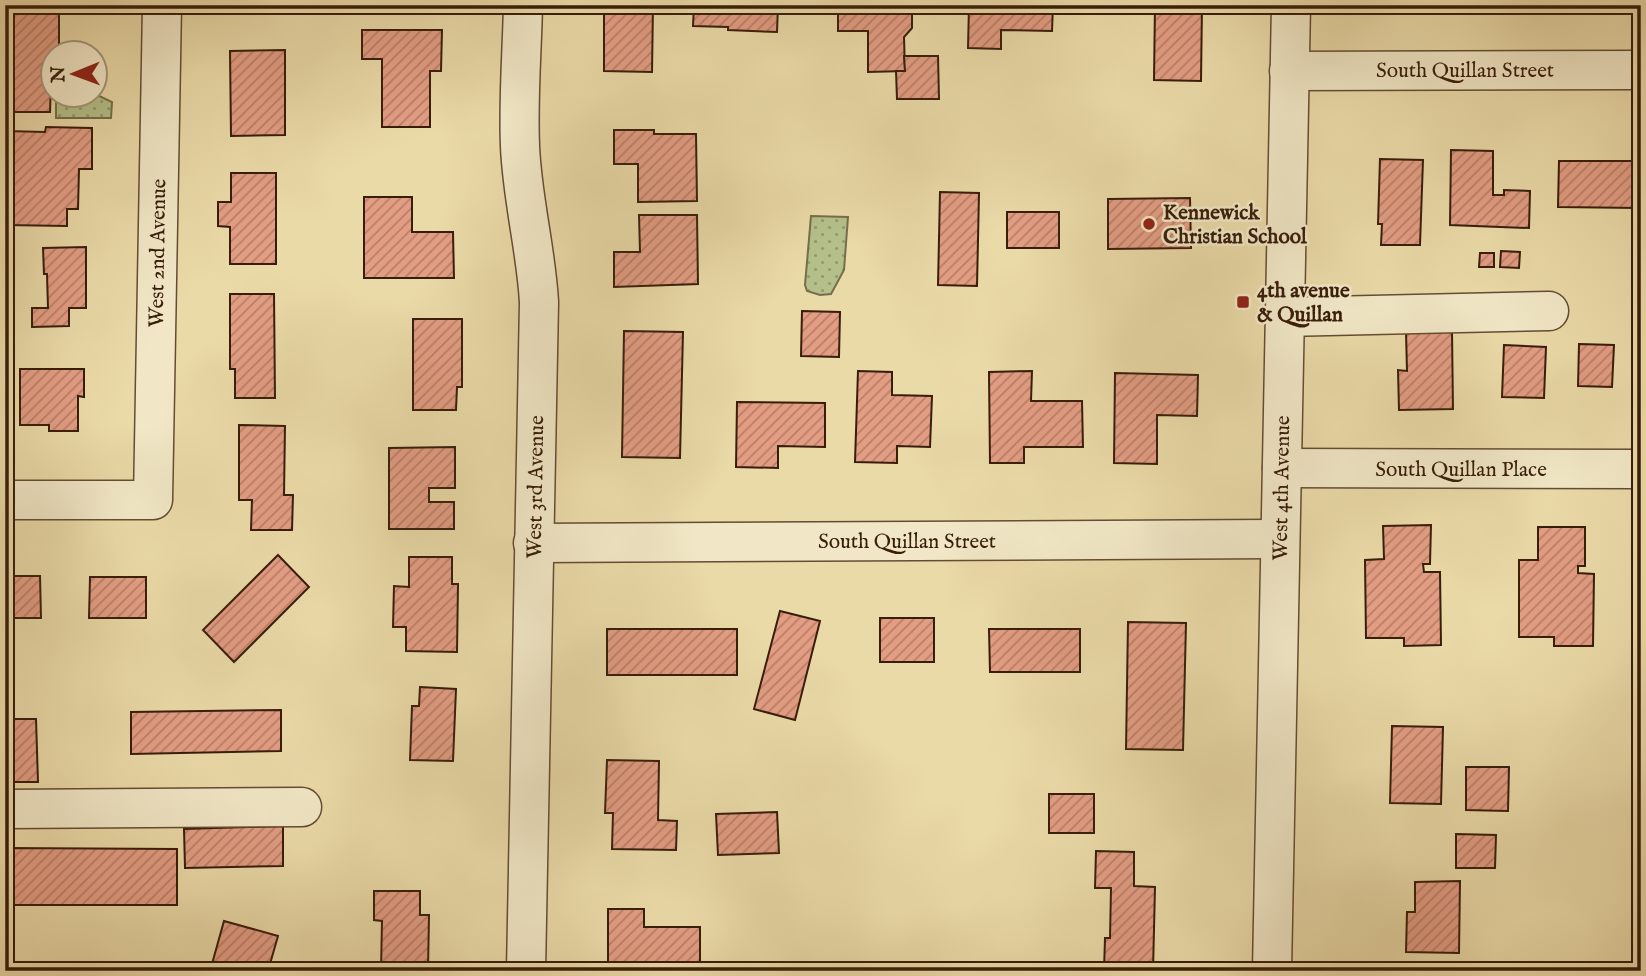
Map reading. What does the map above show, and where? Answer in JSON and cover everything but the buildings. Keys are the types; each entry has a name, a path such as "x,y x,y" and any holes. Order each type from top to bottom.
{"street":[{"name":"West 2nd Avenue","path":"5,500 153,500 162,5"},
{"name":"West 3rd Avenue","path":"523,5 520,146 523,182 537,265 539,302 526,971"},
{"name":"West 4th Avenue","path":"1272,971 1291,5"},
{"name":"South Quillan Street","path":"1289,71 1641,70"},
{"path":"1284,317 1549,311"},
{"name":"South Quillan Place","path":"1282,468 1641,469"},
{"name":"South Quillan Street","path":"533,543 1280,540"},
{"path":"5,809 302,807"}],"green space":[{"path":"108,100 112,102 111,118 56,118 56,108 108,108"},
{"path":"811,216 848,217 844,270 831,294 820,295 807,291 805,285"}],"place":[{"name":"Kennewick Christian School","path":"1149,224"},
{"name":"4th avenue & Quillan","path":"1243,302"}]}
